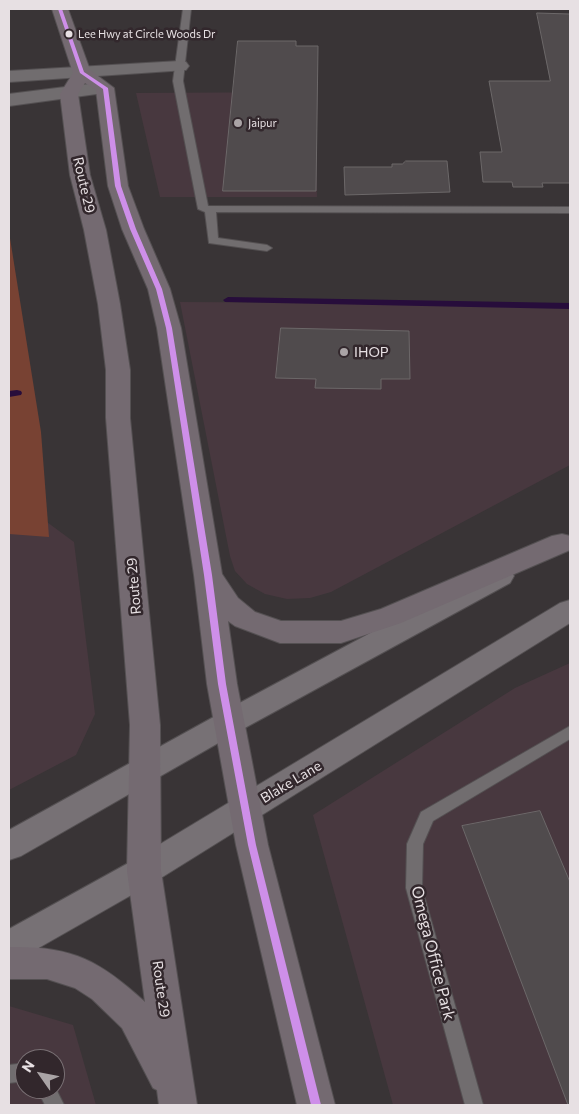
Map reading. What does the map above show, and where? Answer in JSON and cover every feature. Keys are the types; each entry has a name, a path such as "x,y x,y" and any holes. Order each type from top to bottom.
{"main road":[{"path":"60,9 82,73 105,88 118,186 133,229 159,289 169,328 208,575 222,684 257,865 316,1105"},
{"path":"69,94 82,73"},
{"name":"Route 29","path":"69,94 80,175 95,230 118,370 118,418 141,666 145,770 144,871 177,1100"},
{"path":"208,575 228,604 245,618 280,632 341,632 391,616 566,540"},
{"path":"9,846 230,722 566,540"},
{"name":"Blake Lane","path":"9,947 144,871 570,610"},
{"path":"9,963 47,963 86,975 106,988 135,1016 177,1100"}],"street":[{"path":"9,77 82,73 179,74"},
{"path":"9,100 69,94 179,74"}],"lane":[{"path":"187,9 179,74 203,209 570,210"},
{"path":"210,209 213,241 267,248"},
{"name":"Omega Office Park","path":"474,1105 414,888 415,844 427,817 570,732"}],"shaded area":[{"path":"315,92 317,197 160,197 136,93"},
{"path":"9,232 41,432 49,537 9,534"},
{"path":"180,302 570,304 570,465 331,592 310,598 287,599 265,594 247,584 235,571 230,556"},
{"path":"9,494 74,542 95,714 76,755 9,790"},
{"path":"570,663 570,1105 393,1105 313,815 515,688"},
{"path":"9,1006 73,1025 96,1105 9,1105"}],"building":[{"path":"537,13 570,14 570,183 542,183 543,187 513,187 512,182 483,182 480,152 502,152 489,81 550,81"},
{"path":"238,41 296,41 296,46 318,46 316,191 223,191"},
{"path":"406,161 447,161 450,192 345,195 344,167 392,167 392,164 402,164"},
{"name":"IHOP","path":"281,328 409,331 410,379 381,379 381,389 315,388 316,379 276,378"},
{"path":"540,811 570,882 570,1105 568,1105 462,826"}],"waterway":[{"path":"228,300 570,306"},
{"path":"9,394 17,393"}],"transit line":[{"path":"60,9 82,73 105,88 118,186 133,229 159,289 169,328 208,575 222,684 252,845 316,1105"}],"place":[{"name":"Lee Hwy at Circle Woods Dr","path":"69,34"},
{"name":"Jaipur","path":"238,123"},
{"name":"IHOP","path":"344,352"}]}
